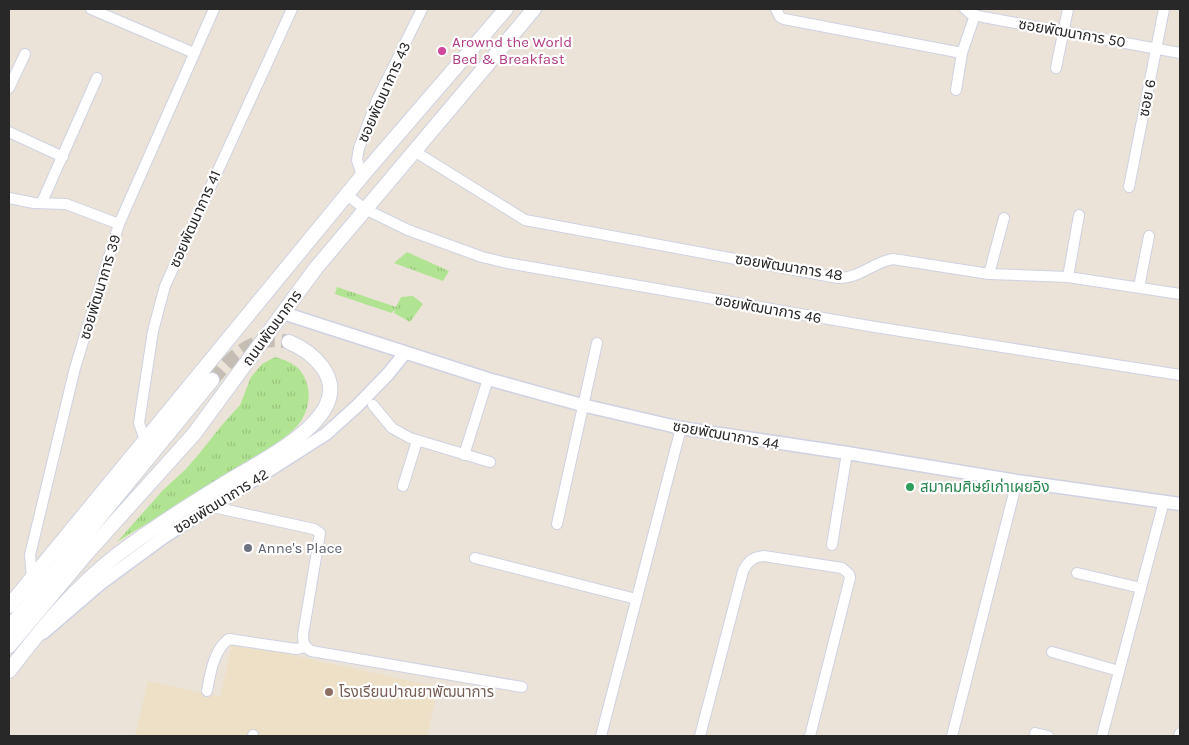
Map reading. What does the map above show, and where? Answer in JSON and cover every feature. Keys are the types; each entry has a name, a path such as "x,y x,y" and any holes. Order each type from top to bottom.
{"main road":[{"name":"ถนนพัฒนาการ","path":"9,606 362,176 506,9"},
{"name":"ถนนพัฒนาการ","path":"9,646 87,552 194,434 316,268 534,9"},
{"path":"9,671 74,593 116,556 162,522 292,442 318,418 327,404 330,391 325,369 301,346 289,342"},
{"path":"9,628 212,380"}],"street":[{"path":"91,9 110,13 194,53"},
{"name":"ซอยพัฒนาการ 39","path":"32,578 30,555 71,387 119,224 214,9"},
{"name":"ซอยพัฒนาการ 41","path":"146,440 139,423 154,331 165,286 292,9"},
{"name":"ซอยพัฒนาการ 43","path":"362,176 357,160 361,142 377,100 422,9"},
{"path":"776,9 780,17 784,19 962,53"},
{"path":"1056,68 1068,9"},
{"name":"ซอย 6","path":"1129,187 1164,9"},
{"path":"956,90 971,12"},
{"name":"ซอยพัฒนาการ 50","path":"971,12 1180,53"},
{"path":"9,88 25,54"},
{"path":"42,202 98,78"},
{"path":"9,132 63,157"},
{"name":"ซอยพัฒนาการ 48","path":"414,151 525,220 838,278 855,276 885,260 893,260 989,274 1068,277 1180,294"},
{"name":"ซอยพัฒนาการ 46","path":"347,195 365,209 408,230 482,257 507,263 875,327 1180,375"},
{"path":"9,198 66,204 119,224"},
{"path":"1068,277 1079,215"},
{"path":"989,274 1004,218"},
{"path":"1139,287 1150,236"},
{"name":"ซอยพัฒนาการ 44","path":"283,313 488,378 582,405 680,428 1017,481 1180,504"},
{"path":"557,524 596,343"},
{"name":"ซอยพัฒนาการ 42","path":"30,644 56,624 100,584 164,538 326,434 357,406 405,353"},
{"path":"464,455 488,378"},
{"path":"373,405 392,428 400,433 417,441 490,462"},
{"path":"601,736 680,428"},
{"path":"403,486 417,441"},
{"path":"832,545 847,453"},
{"path":"952,736 1017,481"},
{"path":"1102,736 1164,501"},
{"path":"213,507 314,529 320,533 303,635 306,647 316,653 522,687"},
{"path":"700,736 743,571 746,564 752,559 764,556 842,568 847,571 850,578 810,736"},
{"path":"475,558 636,599"},
{"path":"1077,573 1141,588"},
{"path":"207,691 211,669 223,644 229,639 296,650 306,647"},
{"path":"1052,652 1119,671"},
{"path":"1035,733 1048,736"}],"shaded area":[{"name":"โรงเรียนปาณยาพัฒนาการ","path":"232,642 438,687 427,736 135,736 148,681 220,697"}],"green space":[{"path":"407,252 449,271 443,281 394,263"},
{"path":"337,287 396,307 401,297 413,296 423,304 410,322 394,313 395,309 392,313 335,294"},
{"path":"275,357 285,360 298,368 306,381 309,396 307,406 304,416 297,426 240,467 117,542 163,490 185,470 240,405 251,377 262,364"}],"tunnel":[{"path":"212,380 228,362 255,344 276,340 289,342"}],"place":[{"name":"Arownd the World Bed & Breakfast","path":"442,51"},
{"name":"สมาคมศิษย์เก่าเผยอิง","path":"910,487"},
{"name":"Anne's Place","path":"248,548"},
{"name":"โรงเรียนปาณยาพัฒนาการ","path":"329,692"}]}
